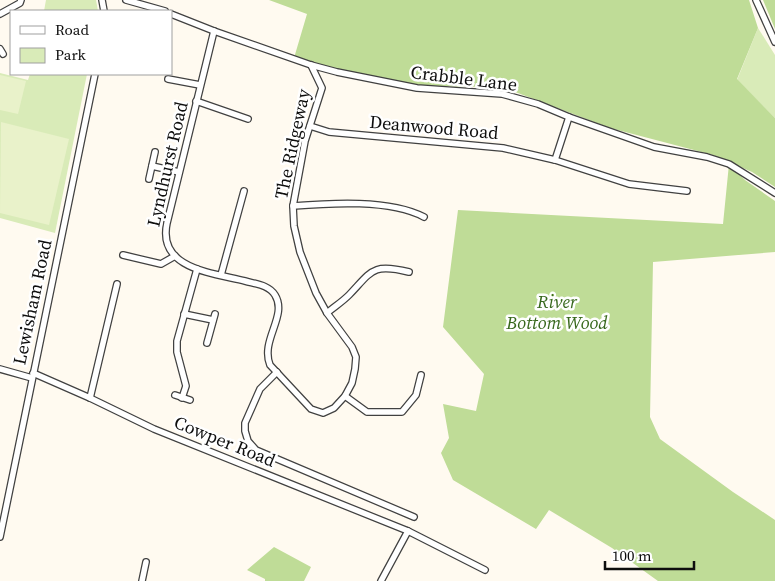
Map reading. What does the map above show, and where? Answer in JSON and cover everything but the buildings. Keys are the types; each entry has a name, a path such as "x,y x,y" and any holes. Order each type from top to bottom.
{"street":[{"path":"0,14 20,3 21,0"},
{"path":"126,0 161,10"},
{"path":"756,0 775,42"},
{"name":"Crabble Lane","path":"172,14 311,65 418,88 502,94 538,104 654,147 707,157 722,162 737,169 775,194"},
{"name":"Lyndhurst Road","path":"174,256 166,239 166,231 214,31"},
{"name":"The Ridgeway","path":"277,372 312,410 323,413 334,408 345,396 352,383 355,369 356,357 352,347 327,313 316,293 300,252 294,226 293,206 305,141 322,88 311,65"},
{"name":"Lewisham Road","path":"0,537 95,75"},
{"path":"168,79 200,85"},
{"path":"196,101 248,119"},
{"path":"555,160 570,117"},
{"name":"Deanwood Road","path":"310,126 329,132 502,148 555,160 629,184 687,191"},
{"path":"149,179 155,152"},
{"path":"152,166 180,172"},
{"path":"222,275 244,192"},
{"path":"293,206 335,202 376,205 414,211 424,217"},
{"path":"123,255 161,264 174,256 187,266 262,285 274,293 279,312 267,352 270,365 277,372 260,389 245,423 248,441 256,450 414,517"},
{"path":"327,313 348,296 361,280 375,269 390,268 408,272"},
{"path":"182,398 186,386 177,352 177,341 197,269"},
{"path":"90,398 117,284"},
{"path":"184,314 213,320"},
{"path":"207,343 215,314"},
{"name":"Cowper Road","path":"0,369 32,375 90,398 154,429 408,531 485,570"},
{"path":"345,396 367,412 402,412 416,395 421,374"},
{"path":"175,396 190,400"},
{"path":"381,581 408,531"},
{"path":"142,581 146,562"}],"green space":[{"path":"46,0 96,0 98,10 44,10"},
{"path":"269,0 749,0 758,28 737,79 775,118 775,187 752,172 713,155 610,128 502,87 412,86 311,65 294,58 307,14"},
{"path":"763,0 775,0 775,29"},
{"path":"758,28 775,55 775,118 737,80"},
{"path":"0,73 28,80 30,75 87,75 55,233 0,218"},
{"path":"0,75 26,81 18,114 0,110"},
{"path":"1,122 69,139 49,225 0,213"},
{"name":"River Bottom Wood","path":"729,164 745,180 775,201 775,252 653,262 650,417 660,439 775,520 775,581 658,581 612,548 549,510 536,529 453,480 441,453 449,438 443,404 476,411 484,374 443,327 458,210 723,224"},
{"path":"274,547 311,567 304,581 265,581 265,579 247,570"}]}
